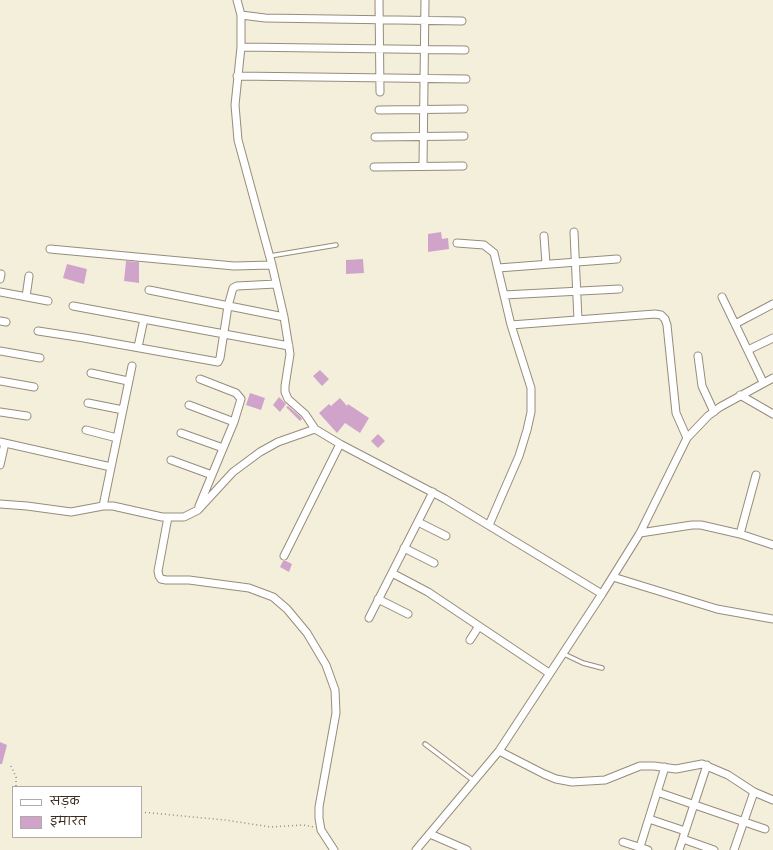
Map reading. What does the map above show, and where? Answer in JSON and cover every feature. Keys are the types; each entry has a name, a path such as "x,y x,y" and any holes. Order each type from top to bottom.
{"street":[{"path":"237,0 240,15 241,46 235,105 238,140 270,256 284,317 290,354 285,386 288,399 305,414 315,429 340,444 433,492 602,594"},
{"path":"379,0 380,92"},
{"path":"423,166 425,0"},
{"path":"240,15 258,17 462,21"},
{"path":"241,46 465,50"},
{"path":"237,76 466,79"},
{"path":"379,110 464,109"},
{"path":"375,137 464,136"},
{"path":"374,167 463,166"},
{"path":"574,232 578,320"},
{"path":"544,236 546,264"},
{"path":"457,244 478,244 490,248 494,253 511,325 531,388 531,412 527,430 519,456 489,525"},
{"path":"50,249 234,266 272,265"},
{"path":"498,268 617,259"},
{"path":"26,297 29,276"},
{"path":"38,331 138,347 218,362 220,358 232,288 237,286 276,284"},
{"path":"504,295 619,289"},
{"path":"149,290 284,317"},
{"path":"0,292 48,301"},
{"path":"722,297 763,382"},
{"path":"735,324 773,304"},
{"path":"73,306 289,346"},
{"path":"511,325 655,314 661,315 665,319 666,325 676,413 687,438"},
{"path":"138,347 144,319"},
{"path":"748,350 773,338"},
{"path":"0,351 40,358"},
{"path":"698,356 702,386 714,412"},
{"path":"103,506 132,366"},
{"path":"91,373 128,381"},
{"path":"416,850 499,751 602,594 640,533 687,438 714,412 740,395 773,378"},
{"path":"198,510 241,403 240,396 236,393 200,379"},
{"path":"0,381 34,386"},
{"path":"740,395 773,414"},
{"path":"88,403 123,410"},
{"path":"189,405 234,422"},
{"path":"0,412 27,416"},
{"path":"0,504 71,512 103,506 122,507 168,517 184,517 198,510 233,472 260,452 278,442 315,429"},
{"path":"86,430 117,438"},
{"path":"181,433 223,448"},
{"path":"0,465 3,443 111,467"},
{"path":"284,556 340,444"},
{"path":"171,460 212,475"},
{"path":"740,534 756,475"},
{"path":"368,618 433,492"},
{"path":"168,517 158,571 161,579 189,580 249,588 273,597 287,609 307,633 326,665 335,690 336,713 319,807 319,818 321,830 334,850"},
{"path":"418,522 446,536"},
{"path":"640,533 701,525 740,534 773,545"},
{"path":"404,548 434,563"},
{"path":"392,573 428,592 549,673"},
{"path":"612,577 717,609 773,619"},
{"path":"378,599 408,614"},
{"path":"470,640 479,626"},
{"path":"499,751 544,774 564,781 598,782 612,778 640,766 676,769 702,764 728,774 754,792 773,800"},
{"path":"679,850 707,765"},
{"path":"639,849 665,768"},
{"path":"657,792 765,828"},
{"path":"734,850 754,792"},
{"path":"649,819 685,831"},
{"path":"430,834 467,850"},
{"path":"683,839 714,850"},
{"path":"623,842 639,849 648,850"}],"lane":[{"path":"270,256 336,245"},
{"path":"563,653 583,663 602,668"},
{"path":"425,744 474,781"}],"path":[{"path":"11,766 16,777 16,786"},
{"path":"142,812 225,820 266,827 307,825 321,830"}],"building":[{"path":"441,232 442,239 448,238 449,249 428,252 428,234"},
{"path":"363,259 364,273 346,274 346,260"},
{"path":"126,261 139,262 139,283 124,281"},
{"path":"67,264 87,269 84,284 63,278"},
{"path":"320,370 329,379 322,386 313,376"},
{"path":"250,393 265,398 261,410 246,405"},
{"path":"279,397 286,404 280,412 273,405"},
{"path":"340,398 347,406 348,404 369,418 360,433 345,423 337,433 319,413 329,404 331,406"},
{"path":"288,406 301,417 302,419 300,421 286,407"},
{"path":"378,434 385,441 378,448 371,441"},
{"path":"283,561 292,564 289,572 280,567"},
{"path":"0,742 7,745 2,764 0,764"}]}
